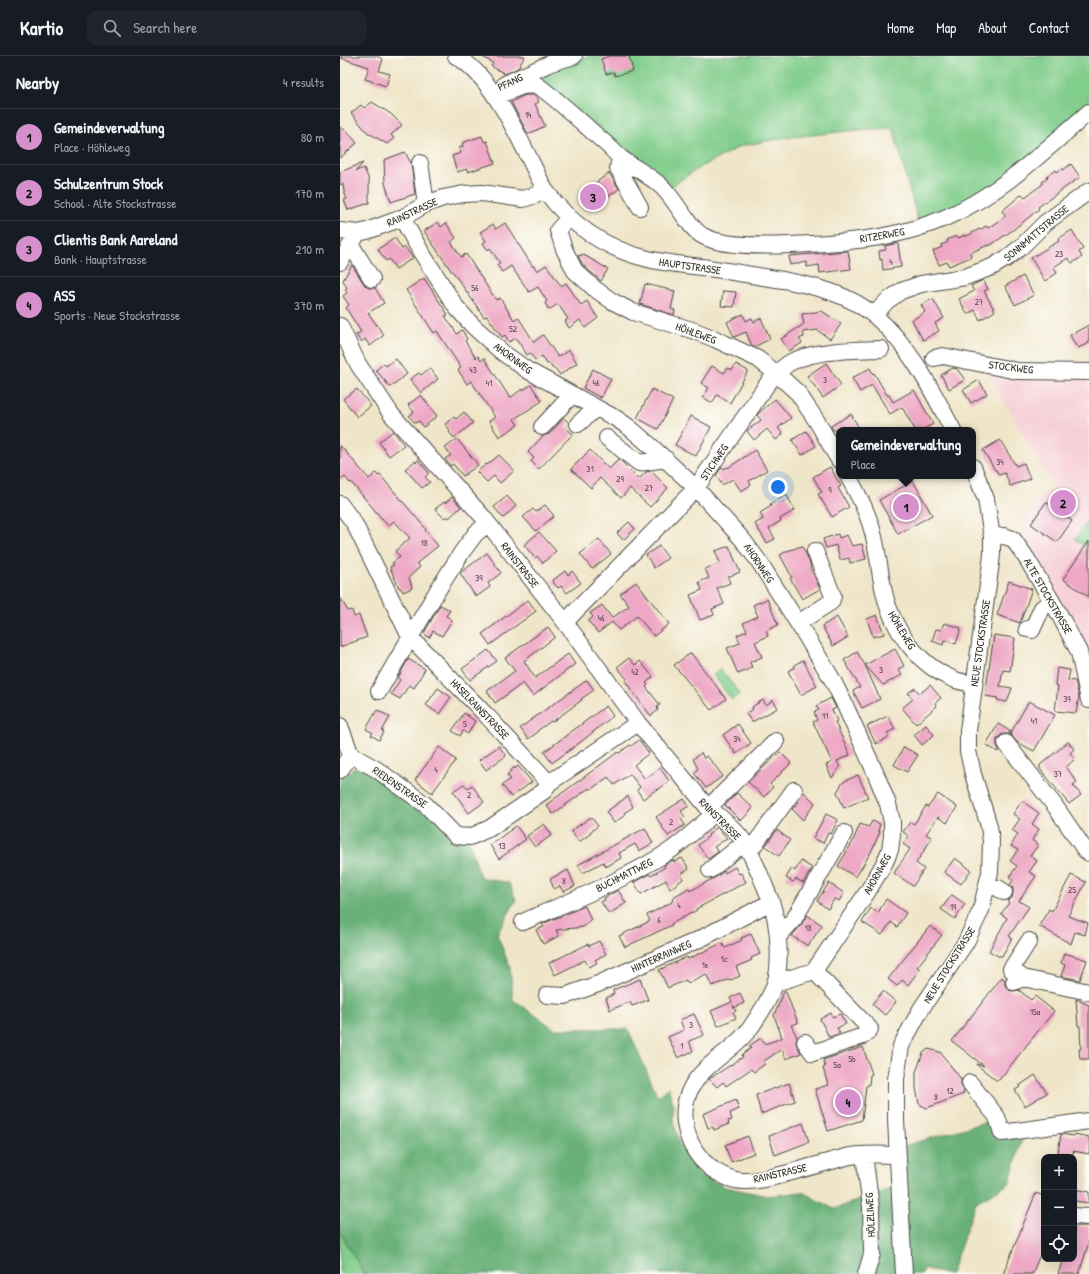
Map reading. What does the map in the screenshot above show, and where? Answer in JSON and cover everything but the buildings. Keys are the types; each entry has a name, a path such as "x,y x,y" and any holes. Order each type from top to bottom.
{"street":[{"name":"HAUPTSTRASSE","path":"456,56 473,68 494,94 514,127 545,190 569,218 590,234 606,244 633,255 649,259 808,285 846,298 874,315 890,330 922,373 951,427"},
{"name":"PFANG","path":"494,94 500,86 551,63 574,56"},
{"name":"RITZERWEG","path":"494,94 523,86 537,85 620,158 663,187 694,229 702,236 715,241 763,246 818,244 865,239 894,234 934,223 979,200 1032,163 1089,112"},
{"path":"620,158 618,168 640,207"},
{"path":"420,163 426,204"},
{"name":"RAINSTRASSE","path":"354,239 402,218 426,204 443,198 464,194 482,193 523,199 536,195 545,190"},
{"name":"SONNMATTSTRASSE","path":"874,315 887,302 901,292 921,284 965,277 997,264 1021,247 1045,223 1089,191"},
{"name":"AHORNWEG","path":"402,218 421,252 456,306 473,326 502,352 527,370 617,419 630,428 666,459 696,488 744,540 774,584 832,679 875,772 888,804 892,822 892,836 890,850 885,862 868,891 814,971"},
{"name":"HÖHLEWEG","path":"569,218 558,230 564,248 575,271 595,289 612,301 633,312 696,331 758,359 798,393 818,423 836,455"},
{"path":"340,231 344,231 354,239 372,279"},
{"path":"340,262 354,239"},
{"name":"RAINSTRASSE","path":"340,326 358,364 391,414 488,524 565,622 638,723 712,811 742,839 754,862 771,902 778,937 778,963 775,983 767,1000 749,1029 737,1042 703,1072 691,1087 687,1098 685,1122 690,1142 695,1151 701,1159 716,1172 732,1179 743,1181 768,1178 848,1157 898,1154"},
{"name":"STICHWEG","path":"565,622 696,488 768,383 777,374 790,363 811,354 881,349"},
{"name":"STOCKWEG","path":"934,358 943,356 1017,371 1089,372"},
{"path":"542,427 572,395"},
{"path":"578,424 596,408"},
{"path":"607,438 639,463 666,459"},
{"path":"976,474 986,499 992,537"},
{"name":"HÖHLEWEG","path":"850,479 862,500 870,521 875,538 889,609 903,636 914,651 935,669 954,679 974,684"},
{"name":"HASELRAINSTRASSE","path":"340,504 354,523 410,637 488,717 549,783"},
{"path":"379,691 462,552 476,533 488,524"},
{"name":"ALTE STOCKSTRASSE","path":"992,537 1004,536 1013,539 1084,651 1089,700"},
{"name":"NEUE STOCKSTRASSE","path":"904,1274 896,1120 896,1079 901,1046 921,1009 966,942 981,910 990,872 991,841 989,826 973,774 968,751 968,732 992,555 992,537"},
{"path":"798,623 831,602 833,596 815,550"},
{"path":"1027,629 1032,630 1042,608 1052,600"},
{"name":"RIEDENSTRASSE","path":"351,755 376,769 426,805 456,836 470,837 490,828 544,791 549,783 638,723"},
{"path":"340,726 351,755 340,770"},
{"name":"BUCHMATTWEG","path":"523,922 641,868 672,849 712,811 776,740"},
{"path":"1006,743 1055,806 1089,854"},
{"path":"710,870 747,848 794,790"},
{"path":"778,937 794,919 844,833"},
{"path":"987,885 998,888 1004,892"},
{"name":"HINTERRAINWEG","path":"547,995 565,996 598,984 700,939 771,902"},
{"path":"1029,941 1011,969 1018,980 1089,992"},
{"path":"775,983 814,971 870,1029 863,1036 813,1053 805,1042"},
{"path":"970,1084 997,1117 1002,1133 1089,1121"},
{"name":"HÖLZLIWEG","path":"864,1155 871,1207 872,1254 866,1274"},
{"path":"1077,1216 1089,1217"}],"shaded area":[{"path":"986,369 1085,378 1089,386 1089,646 1082,648 1034,557 1019,520 1053,485"}],"green space":[{"path":"588,56 1089,56 1089,114 1038,160 920,229 893,128 782,138 741,146 697,169 663,192 544,84 540,76"},
{"path":"1089,520 1089,550 1075,539"},
{"path":"720,669 740,693 732,700 713,675"},
{"path":"355,768 374,773 469,839 480,877 509,883 516,900 497,934 510,968 513,1000 555,1029 628,1029 658,1097 668,1087 674,1106 673,1118 679,1142 697,1173 725,1187 767,1196 802,1192 834,1209 907,1183 904,1146 989,1121 996,1139 1023,1136 1009,1184 976,1202 951,1274 944,1274 925,1268 921,1274 364,1274 340,1232 340,778"},
{"path":"340,1232 364,1274 340,1274"}],"place":[{"name":"Clientis Bank Aareland","path":"593,197"},
{"name":"Schulzentrum Stock","path":"1063,503"},
{"name":"Gemeindeverwaltung","path":"906,507"},
{"name":"ASS","path":"848,1102"}]}
